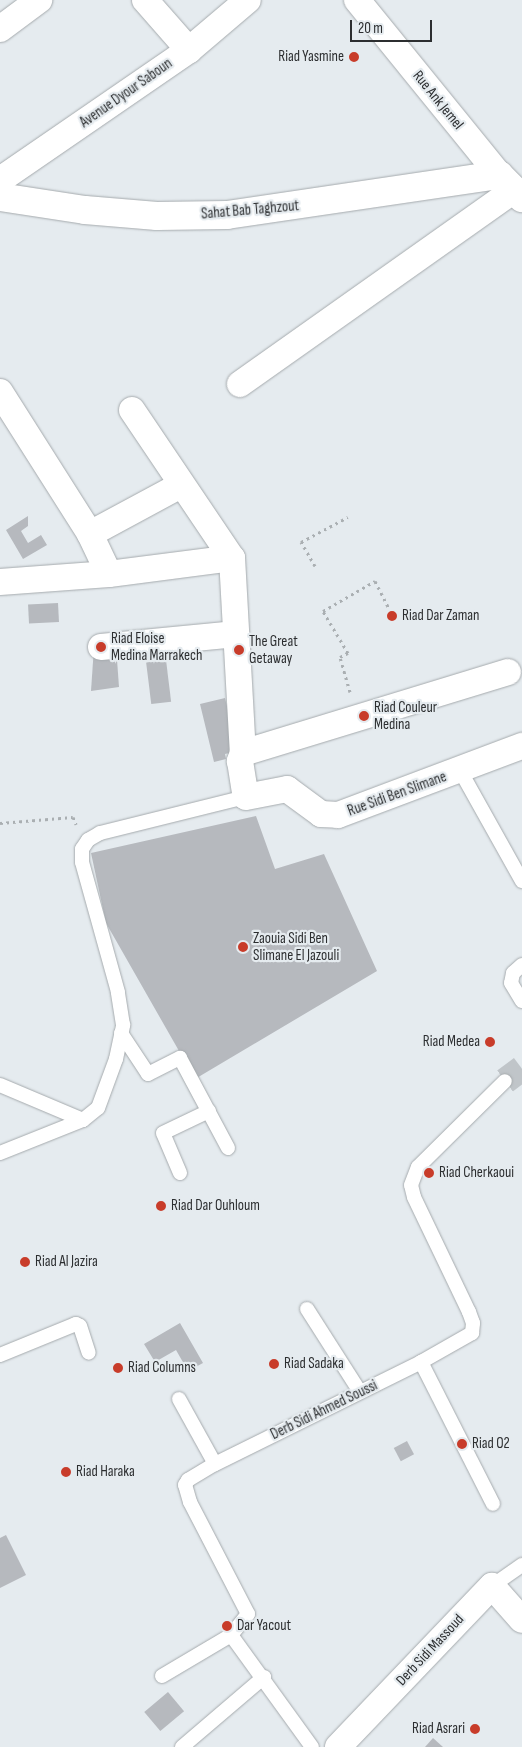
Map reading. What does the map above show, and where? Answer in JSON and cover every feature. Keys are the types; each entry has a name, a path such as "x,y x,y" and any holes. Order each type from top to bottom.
{"street":[{"path":"0,29 39,0"},
{"path":"146,0 189,50"},
{"name":"Avenue Dyour Saboun","path":"0,180 189,50 248,0"},
{"name":"Rue Ank Jemel","path":"357,0 512,188"},
{"path":"240,384 512,188"},
{"name":"Sahat Bab Taghzout","path":"0,197 85,210 157,216 227,215 512,188"},
{"path":"0,392 90,534 109,574"},
{"path":"132,410 232,558 243,753 240,761 246,797"},
{"path":"90,534 181,485"},
{"path":"0,582 109,574 232,558"},
{"path":"100,647 236,634"},
{"path":"243,753 508,672"},
{"name":"Rue Sidi Ben Slimane","path":"246,797 287,789 321,814 338,815 461,772 522,746"},
{"path":"492,1586 522,1620"},
{"name":"Derb Sidi Massoud","path":"338,1747 492,1586"}],"lane":[{"path":"461,772 522,881"},
{"path":"0,1153 83,1120 98,1108 121,1033 118,992 82,862 84,845 100,833 246,797"},
{"path":"522,965 513,973 510,984 522,1001"},
{"path":"121,1033 148,1074 180,1058 228,1148"},
{"name":"Derb Sidi Ahmed Soussi","path":"231,1635 248,1614 186,1492 188,1480 215,1464 422,1362 466,1338 473,1328 414,1197 413,1176 418,1167 505,1081"},
{"path":"0,1085 83,1120"},
{"path":"180,1173 163,1133 209,1111"},
{"path":"307,1310 360,1392"},
{"path":"0,1356 76,1324 80,1326 89,1353"},
{"path":"422,1362 493,1504"},
{"path":"179,1399 215,1464"},
{"path":"492,1586 522,1565"},
{"path":"162,1676 231,1635 264,1677 312,1747"},
{"path":"182,1747 264,1677"}],"path":[{"path":"315,566 302,542 348,517"},
{"path":"357,719 340,657 348,652 323,611 375,581 390,612"},
{"path":"0,823 73,816 84,845"}],"building":[{"path":"28,516 28,526 21,531 28,543 41,535 47,545 23,559 6,530"},
{"path":"58,603 59,622 29,624 28,605"},
{"path":"116,646 119,687 91,691 94,647"},
{"path":"166,660 171,702 151,704 146,662"},
{"path":"225,698 238,751 225,754 226,759 214,762 200,704"},
{"name":"Zaouia Sidi Ben Slimane El Jazouli","path":"256,816 275,869 324,854 377,971 195,1079 106,923 91,853"},
{"path":"180,1323 203,1363 188,1371 176,1350 155,1362 144,1344"},
{"path":"407,1441 414,1454 401,1461 394,1448"},
{"path":"6,1535 26,1575 0,1588 0,1538"},
{"path":"168,1692 184,1711 160,1731 144,1712"},
{"path":"433,1738 443,1747 425,1747"}],"tunnel":[{"path":"505,1081 522,1068"}],"place":[{"name":"Riad Yasmine","path":"354,57"},
{"name":"Riad Dar Zaman","path":"392,616"},
{"name":"Riad Eloise Medina Marrakech","path":"101,647"},
{"name":"The Great Getaway","path":"239,650"},
{"name":"Riad Couleur Medina","path":"364,716"},
{"name":"Zaouia Sidi Ben Slimane El Jazouli","path":"243,947"},
{"name":"Riad Medea","path":"490,1042"},
{"name":"Riad Cherkaoui","path":"429,1173"},
{"name":"Riad Dar Ouhloum","path":"161,1206"},
{"name":"Riad Al Jazira","path":"25,1262"},
{"name":"Riad Sadaka","path":"274,1364"},
{"name":"Riad Columns","path":"118,1368"},
{"name":"Riad O2","path":"462,1444"},
{"name":"Riad Haraka","path":"66,1472"},
{"name":"Dar Yacout","path":"227,1626"},
{"name":"Riad Asrari","path":"475,1729"}]}
